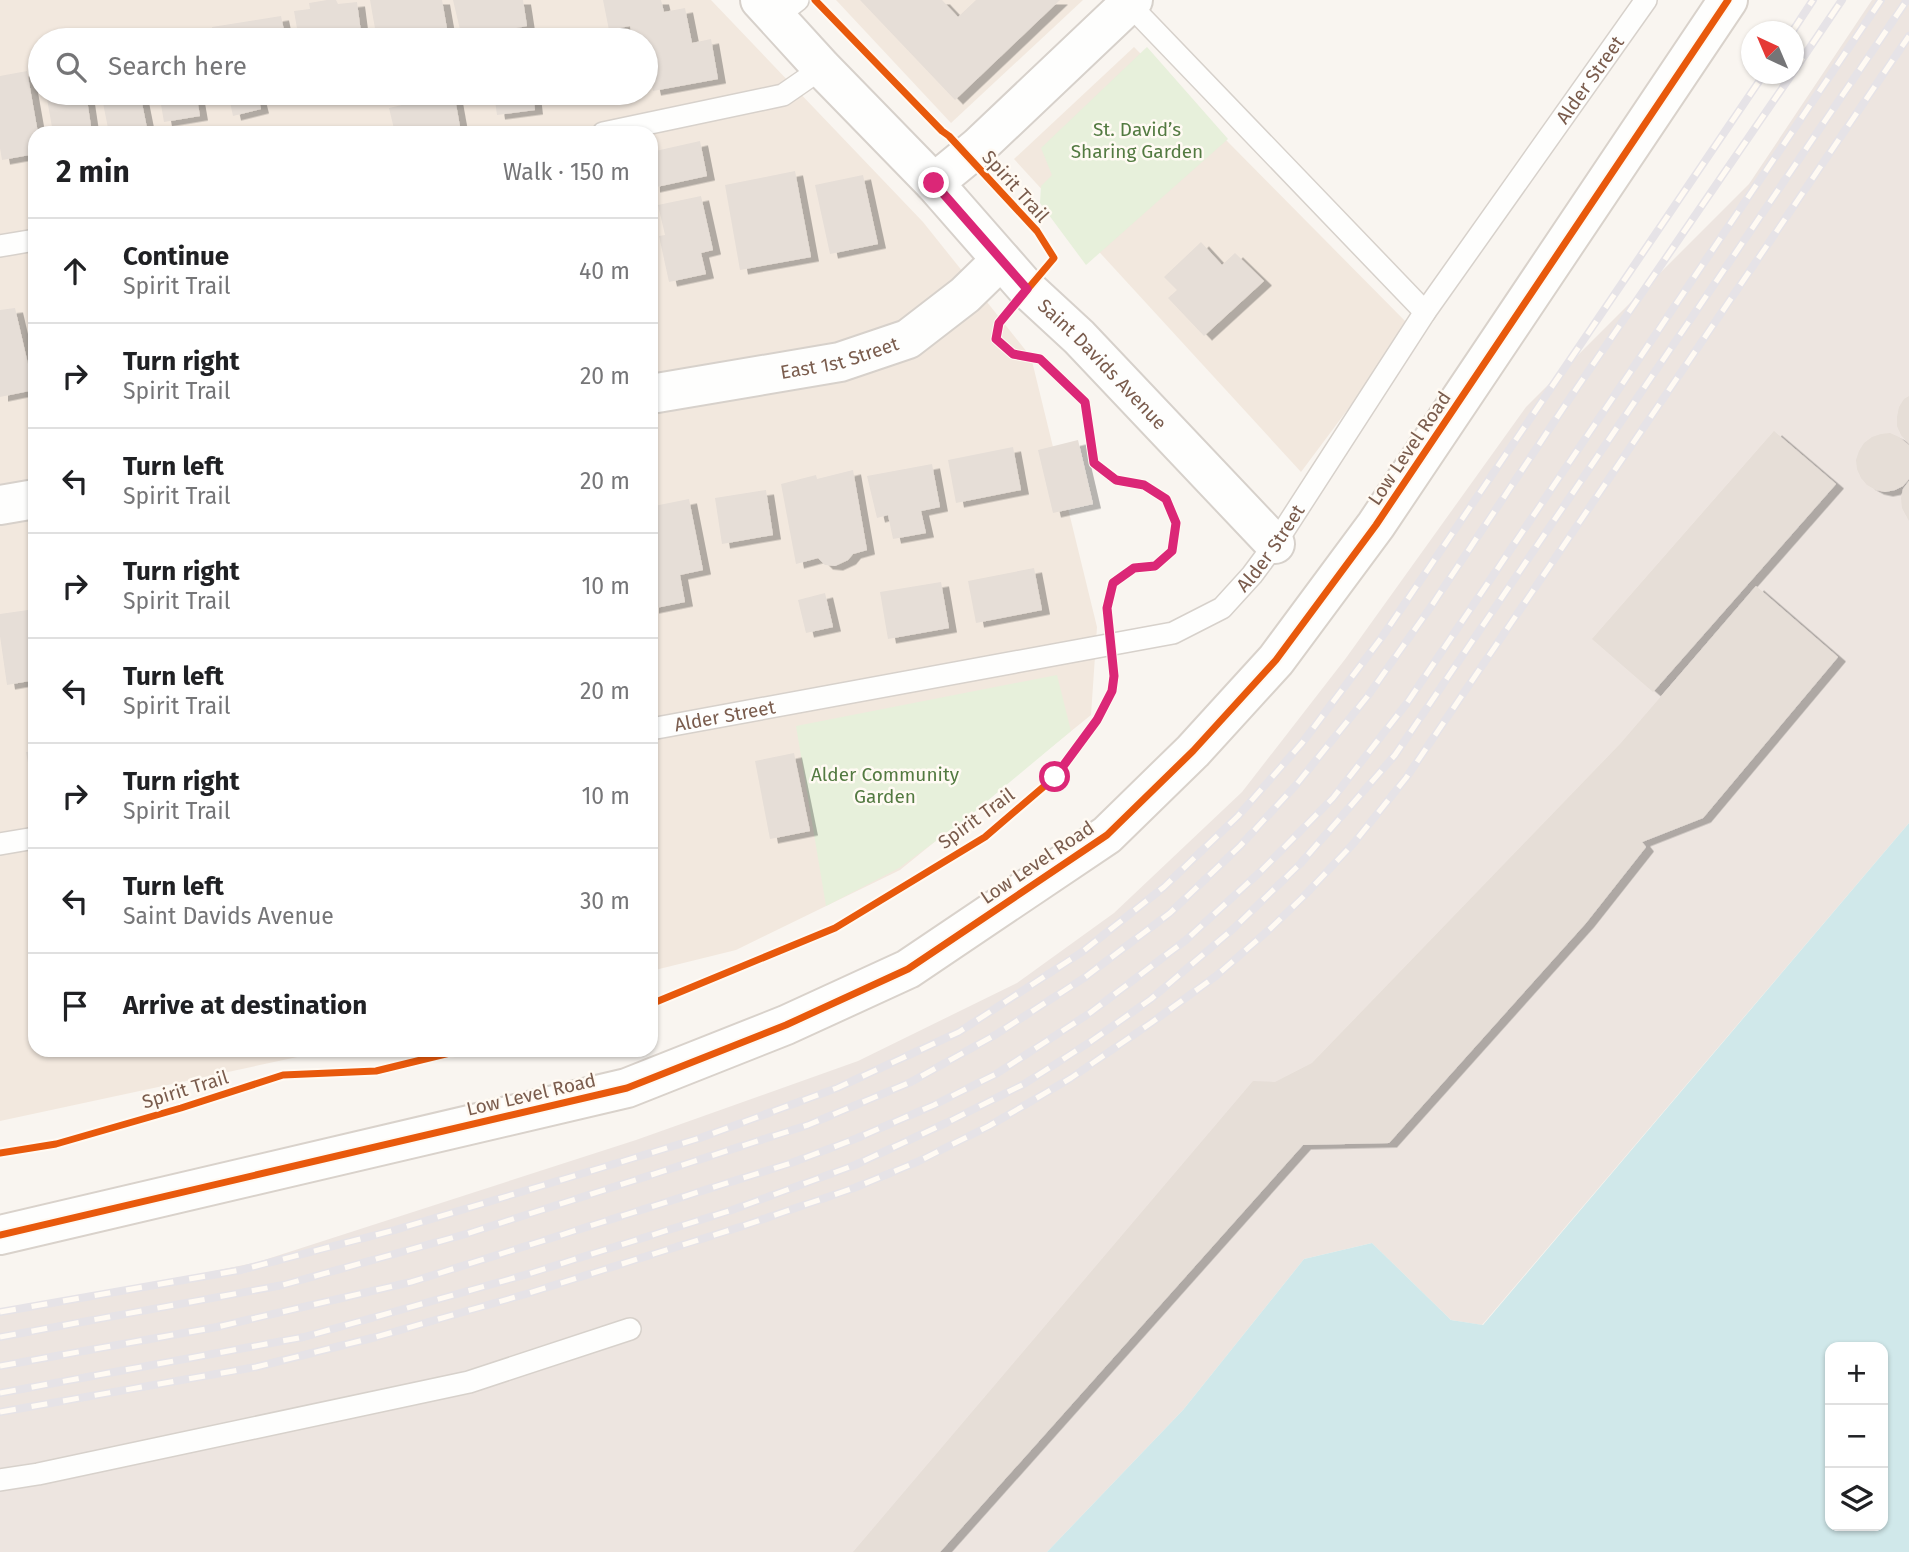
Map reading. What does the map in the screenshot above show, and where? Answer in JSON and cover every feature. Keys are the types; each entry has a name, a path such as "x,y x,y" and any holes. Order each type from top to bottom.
{"main road":[{"name":"Low Level Road","path":"0,1235 627,1088 786,1025 908,969 1107,835 1193,751 1276,660 1377,525 1728,0"},
{"path":"934,183 978,147 1131,2"},
{"name":"Saint Davids Avenue","path":"778,6 822,68 934,183 1027,289 1079,337 1275,544"},
{"name":"East 1st Street","path":"658,393 840,362 908,339 965,295 1001,260"},
{"path":"0,505 28,500"}],"lane":[{"name":"Alder Street","path":"658,728 1173,633 1222,608 1275,544 1425,313 1646,0"},
{"path":"1131,2 1425,313"},
{"path":"635,126 783,94 822,68"},
{"path":"0,246 28,241"},
{"path":"0,844 28,839"},
{"path":"0,1480 469,1382 630,1329"}],"shaded area":[{"path":"0,0 711,0 923,222 1031,357 1097,627 1091,715 900,870 736,950 658,969 658,126 28,126 28,1057 297,1057 0,1121"},
{"path":"836,0 1083,0 951,123"},
{"path":"1872,0 1909,0 1909,823 1482,1325 1451,1320 1372,1243 1304,1259 1183,1410 1047,1552 0,1552 0,1315 258,1262 636,1140 858,1061 1017,983 1114,913 1242,792 1346,658 1526,407 1749,184"},
{"path":"1134,47 1410,326 1301,472 1014,159"}],"green space":[{"name":"St. David’s Sharing Garden","path":"1147,47 1228,139 1086,265 1040,203 1041,186 1052,175 1041,148"},
{"name":"Alder Community Garden","path":"1057,675 1071,731 967,818 899,868 826,906 796,726"}],"water":[{"path":"1909,823 1909,1552 1047,1552 1183,1410 1304,1259 1372,1243 1451,1320 1483,1325"}],"building":[{"path":"327,0 336,0 338,4 357,2 360,28 297,28 294,11 310,9 309,3"},
{"path":"370,0 442,0 447,28 375,28"},
{"path":"453,0 523,0 527,26 460,28"},
{"path":"603,0 661,0 664,12 685,8 692,43 711,39 718,79 658,90 658,28 609,28"},
{"path":"860,0 942,0 958,17 976,0 1060,0 955,100"},
{"path":"281,16 284,28 212,28"},
{"path":"27,71 28,105 33,105 37,126 28,126 28,155 2,160 0,76"},
{"path":"48,105 88,105 91,126 52,126"},
{"path":"103,105 142,105 147,126 108,126"},
{"path":"161,105 198,105 200,116 164,122"},
{"path":"231,105 260,105 261,109 233,116"},
{"path":"402,105 456,105 460,126 393,126 389,108"},
{"path":"496,105 534,105 535,110 497,115"},
{"path":"700,141 707,176 658,187 658,150"},
{"path":"795,171 811,257 740,270 725,185"},
{"path":"863,175 878,244 830,254 815,185"},
{"path":"701,196 713,250 701,253 706,274 669,282 659,236 665,235 658,205"},
{"path":"1201,242 1222,265 1235,253 1264,281 1204,336 1168,298 1177,290 1164,277"},
{"path":"15,308 28,364 28,391 0,397 0,310"},
{"path":"1909,396 1909,444 1897,426 1897,417 1899,407"},
{"path":"1774,431 1836,484 1653,692 1592,639"},
{"path":"1890,433 1909,445 1909,479 1903,486 1885,492 1867,485 1857,469 1856,460 1864,443 1872,437"},
{"path":"1078,440 1093,504 1053,513 1038,450"},
{"path":"1013,447 1021,490 956,503 948,460"},
{"path":"932,464 940,507 921,511 926,533 893,539 888,515 877,518 867,476"},
{"path":"853,470 867,550 853,554 848,560 835,566 825,565 818,558 796,564 781,484 816,475 817,479"},
{"path":"1909,481 1909,521 1902,508 1901,498"},
{"path":"766,490 773,535 722,544 715,498"},
{"path":"689,499 703,570 680,575 685,602 658,608 658,505"},
{"path":"1034,568 1042,610 976,623 968,581"},
{"path":"941,582 949,628 888,639 880,592"},
{"path":"1756,586 1838,657 1703,818 1642,842 1646,847 1586,923 1389,1143 1303,1145 940,1552 853,1552 1253,1081 1275,1082 1312,1063 1620,744"},
{"path":"825,593 833,627 806,633 798,600"},
{"path":"28,610 28,681 7,685 0,636 0,614"},
{"path":"794,753 810,831 770,839 755,761"}],"railway":[{"path":"1799,21 1813,0"},
{"path":"1804,56 1842,0"},
{"path":"0,1366 217,1327 411,1282 791,1163 934,1105 996,1074 1090,1013 1186,940 1260,872 1333,798 1407,703 1881,0"},
{"path":"0,1393 304,1337 528,1274 732,1210 855,1165 1024,1084 1151,999 1233,929 1300,864 1395,755 1907,0"},
{"path":"0,1412 256,1367 376,1337 526,1294 743,1226 854,1188 917,1162 989,1126 1071,1078 1151,1023 1216,976 1271,928 1353,844 1406,778 1909,36"},
{"path":"0,1312 241,1270 395,1230 700,1138 837,1088 959,1032 1082,952 1164,887 1238,816 1302,743 1382,637 1757,84"},
{"path":"0,1337 283,1285 466,1234 808,1125 911,1082 995,1035 1084,978 1170,913 1240,846 1296,785 1367,697 1785,84"}],"cycle path":[{"name":"Spirit Trail","path":"658,1001 835,928 985,837 1055,777 1097,720 1112,691 1114,675 1107,608 1113,583 1134,568 1155,566 1172,551 1176,523 1166,499 1144,485 1117,480 1094,463 1085,402 1040,359 1013,354 996,339 999,323 1054,258 1037,231 949,136 815,0"},
{"path":"0,1235 627,1088 786,1025 908,969 1107,835 1193,751 1276,660 1376,525 1728,0"},
{"name":"Spirit Trail","path":"0,1153 56,1144 283,1075 376,1071 433,1057"}],"route":[{"path":"934,183 1027,289 999,323 996,339 1013,354 1040,359 1085,402 1094,463 1116,480 1144,485 1166,499 1176,523 1172,551 1155,566 1134,568 1113,583 1107,608 1114,676 1112,691 1097,720 1055,777"}]}
